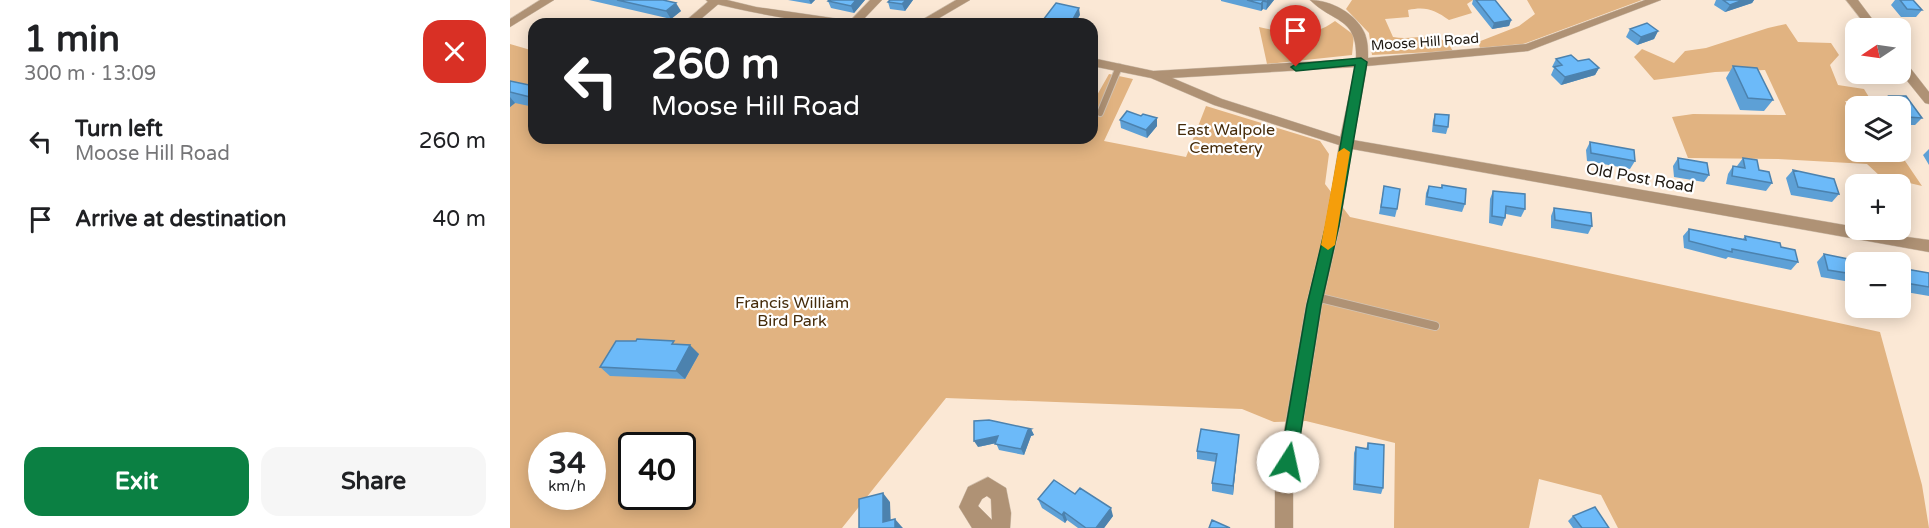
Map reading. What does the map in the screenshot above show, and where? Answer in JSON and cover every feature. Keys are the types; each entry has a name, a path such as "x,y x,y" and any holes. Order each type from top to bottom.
{"street":[{"path":"510,24 548,0"},
{"path":"859,18 876,0"},
{"path":"932,18 964,0"},
{"path":"1284,528 1284,483 1316,297 1333,225 1361,62 1361,37 1354,27 1343,16 1316,0"},
{"name":"Moose Hill Road","path":"1154,75 1235,72 1481,53 1528,47 1655,0"},
{"path":"1852,0 1866,18"},
{"path":"695,18 714,1 817,18"},
{"path":"1098,63 1154,75"},
{"name":"Old Post Road","path":"1154,75 1218,102 1346,143 1929,246"},
{"path":"1911,77 1929,100"},
{"path":"988,528 978,521 968,507 975,493 988,486 999,494 1002,513 1000,528"}],"lane":[{"path":"1100,113 1119,67"},
{"path":"1316,297 1435,326"}],"green space":[{"path":"1352,0 1473,0 1467,4 1472,13 1449,20 1435,11 1420,8 1408,10 1409,17 1385,19 1393,37 1434,37 1448,44 1453,51 1372,55 1369,33 1346,9"},
{"path":"1527,0 1642,0 1523,44 1480,48 1478,42 1519,26 1535,14"},
{"path":"1335,21 1354,35 1352,55 1267,64 1259,27 1298,33 1317,30"},
{"path":"1786,24 1798,42 1831,43 1839,55 1830,65 1838,85 1864,89 1868,96 1845,96 1845,162 1906,162 1922,186 1911,183 1911,174 1878,174 1867,164 1778,159 1688,158 1672,117 1693,114 1786,115 1765,70 1715,72 1654,80 1634,57 1642,49 1674,63 1685,51 1706,48"},
{"name":"Francis William Bird Park","path":"510,44 528,49 528,144 1098,144 1098,93 1109,74 1133,79 1104,141 1186,157 1206,106 1320,141 1329,154 1325,184 1350,217 1880,332 1922,485 1929,528 1618,528 1601,495 1539,479 1529,528 1394,528 1395,443 1306,421 1274,422 1242,409 946,398 842,528 510,528"}],"building":[{"path":"617,0 663,0 676,3 666,11"},
{"path":"829,0 856,0 851,6"},
{"path":"906,0 902,4 888,2"},
{"path":"1247,0 1269,0 1261,4"},
{"path":"1476,0 1495,0 1511,20 1494,23"},
{"path":"1723,0 1743,0 1730,5"},
{"path":"1900,0 1913,0 1922,10 1907,9"},
{"path":"1056,3 1079,8 1074,18 1045,18"},
{"path":"1647,23 1658,31 1641,37 1630,29"},
{"path":"1571,55 1578,61 1589,59 1599,68 1565,77 1554,67 1562,65 1556,59"},
{"path":"1733,66 1757,68 1773,100 1748,98"},
{"path":"510,81 528,85 528,96 510,92"},
{"path":"1911,103 1922,118 1911,117"},
{"path":"1127,111 1157,118 1146,130 1120,120"},
{"path":"1435,114 1449,115 1448,127 1434,125"},
{"path":"1590,142 1634,150 1635,161 1591,153"},
{"path":"1678,158 1707,163 1709,175 1679,169"},
{"path":"1743,158 1757,160 1759,170 1769,172 1772,183 1732,176 1733,166 1745,168"},
{"path":"1793,170 1834,179 1839,194 1798,187"},
{"path":"1442,185 1466,189 1465,204 1427,197 1429,186 1442,188"},
{"path":"1384,186 1400,189 1397,209 1381,207"},
{"path":"1493,191 1525,194 1525,209 1506,206 1505,218 1492,216"},
{"path":"1554,208 1591,213 1592,226 1555,220"},
{"path":"1689,229 1746,240 1745,236 1780,243 1781,247 1795,250 1798,262 1732,249 1732,252 1689,241"},
{"path":"1824,254 1845,258 1845,273 1828,270"},
{"path":"1911,270 1929,273 1929,287 1911,284"},
{"path":"637,339 674,341 672,344 690,345 676,371 600,367 616,341 636,341"},
{"path":"989,420 1031,429 1028,430 1021,449 995,444 998,436 974,441 974,421"},
{"path":"1201,429 1239,435 1233,486 1212,483 1217,454 1197,451"},
{"path":"1368,443 1384,445 1383,488 1355,484 1356,447 1368,449"},
{"path":"1054,480 1075,494 1080,488 1111,508 1096,528 1086,528 1064,512 1062,515 1038,499"},
{"path":"883,493 883,522 895,519 895,528 859,528 859,499"},
{"path":"1595,507 1609,528 1582,528 1573,516"},
{"path":"1212,520 1230,528 1209,528"}],"slow traffic":[{"path":"1328,245 1344,152"}],"route":[{"path":"1288,462 1314,305 1333,225 1361,62 1296,67"}],"park label":[{"name":"East Walpole Cemetery","path":"1226,139"}]}
